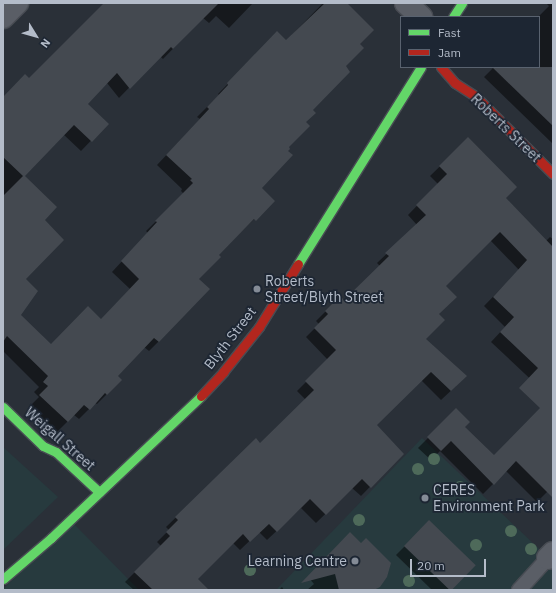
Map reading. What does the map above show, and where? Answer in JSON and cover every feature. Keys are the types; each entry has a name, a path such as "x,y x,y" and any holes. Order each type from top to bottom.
{"street":[{"path":"3,17 17,3"},
{"path":"406,3 421,16"},
{"path":"454,16 462,3"},
{"name":"Blyth Street","path":"3,579 51,538 186,411 223,372 259,327 420,68"},
{"name":"Roberts Street","path":"443,68 455,83 475,96 553,174"},
{"name":"Weigall Street","path":"3,406 43,446 56,452 99,492"}],"lane":[{"path":"519,590 551,555"}],"green space":[{"name":"CERES Environment Park","path":"422,438 553,562 553,590 276,590"},
{"path":"3,447 58,497 3,550"},
{"path":"73,523 139,590 3,590 3,589"}],"building":[{"path":"104,3 219,3 173,49 171,47 130,89 117,73 88,104 109,124 92,142 74,125 25,176 57,207 45,220 64,240 26,279 38,291 21,315 51,344 88,306 101,319 139,279 121,261 157,222 155,221 193,183 190,180 192,179 166,155 209,109 207,107 228,85 227,83 277,31 286,40 325,3 347,3 374,30 360,44 364,48 346,66 350,72 313,110 316,113 306,122 310,126 289,147 290,149 288,151 293,155 262,188 275,201 256,221 254,219 219,255 221,257 199,279 210,289 159,342 154,338 118,376 122,380 107,395 105,393 90,410 84,405 68,422 39,395 48,386 43,382 48,376 7,336 3,342 3,196 23,176 3,157 3,97 25,74 29,78"},
{"path":"553,67 553,126 493,68"},
{"path":"468,137 517,187 506,198 553,247 553,498 516,461 494,485 451,441 441,451 427,437 456,408 470,422 465,427 494,455 540,408 519,388 538,368 500,332 514,317 493,297 527,260 500,232 446,286 457,297 439,314 445,320 426,339 467,376 451,391 431,372 377,425 404,454 371,488 362,479 326,515 310,499 277,532 269,524 250,542 243,534 198,579 209,590 153,590 134,572 170,536 166,532 178,520 175,517 256,438 260,443 314,390 305,381 336,350 314,328 328,314 325,311 340,296 344,300 389,256 385,253 426,215 416,205 447,174 439,166"},
{"path":"429,520 476,565 452,590 450,590 404,546"},
{"name":"Learning Centre","path":"350,532 361,543 366,538 391,563 387,577 380,587 374,590 339,590 335,574 301,583"}],"traffic: fast":[{"path":"454,16 462,3"},
{"path":"298,264 420,68"},
{"path":"3,579 51,538 201,396"},
{"path":"3,407 43,446 56,452 99,492"}],"traffic: jam":[{"path":"442,68 455,83 475,96 553,174"},
{"path":"201,396 223,372 259,327 298,264"}],"place":[{"name":"Roberts Street/Blyth Street","path":"257,289"},
{"name":"CERES Environment Park","path":"425,498"},
{"name":"Learning Centre","path":"355,561"}]}
